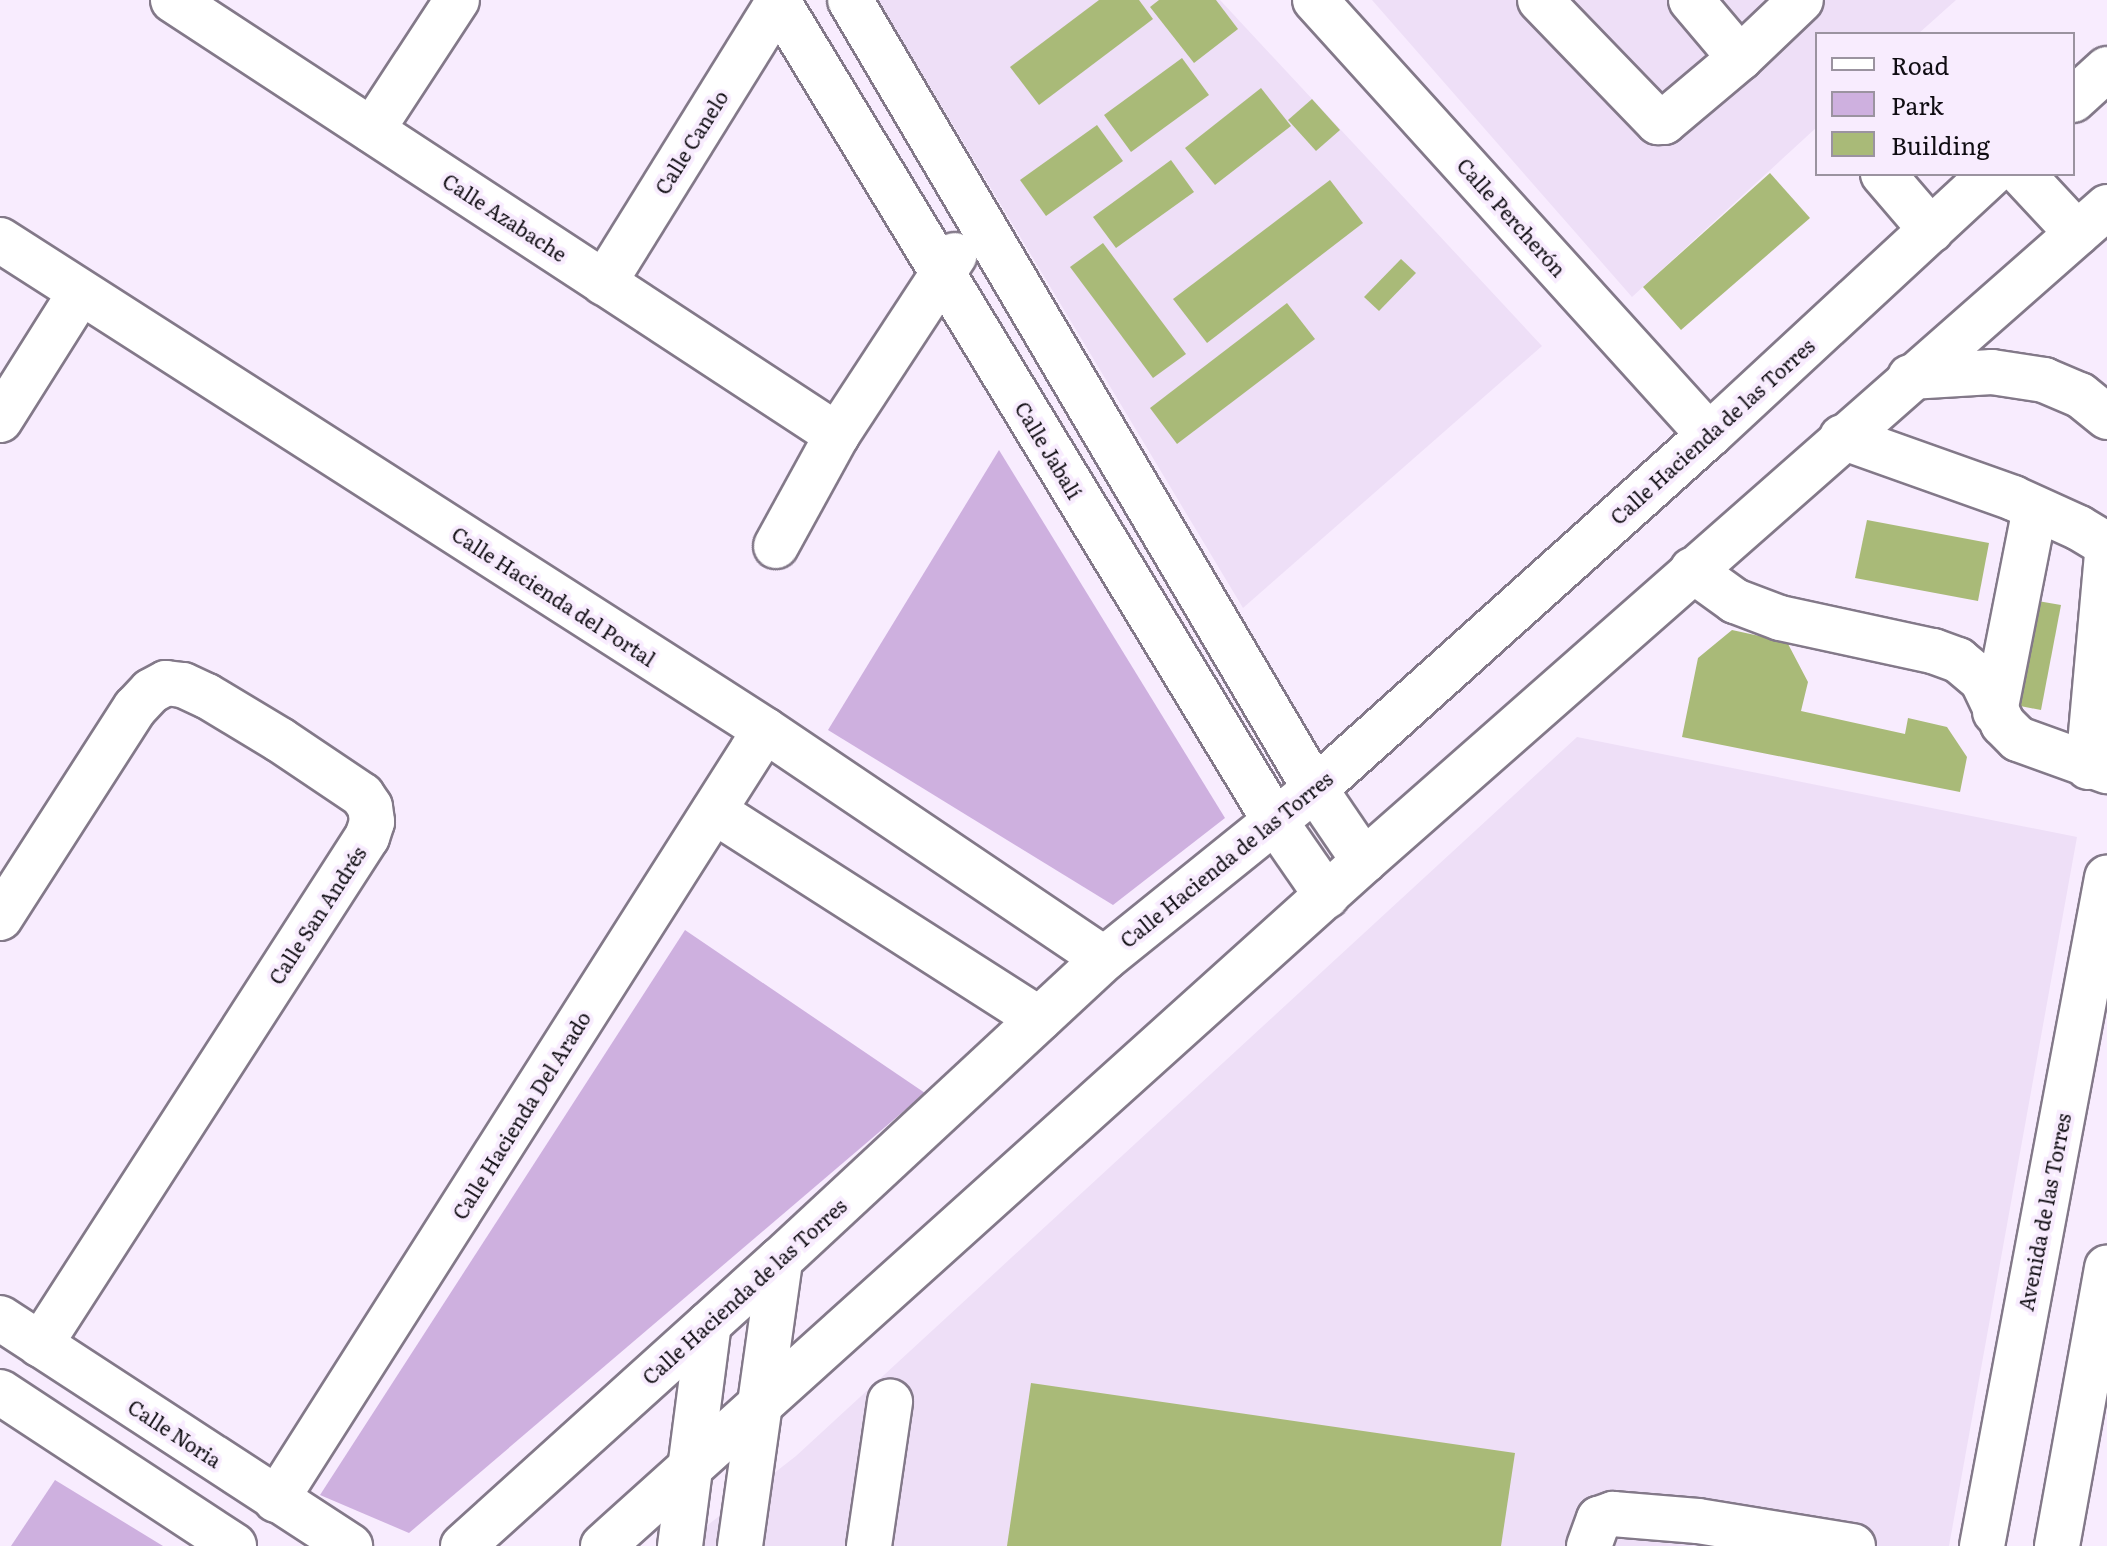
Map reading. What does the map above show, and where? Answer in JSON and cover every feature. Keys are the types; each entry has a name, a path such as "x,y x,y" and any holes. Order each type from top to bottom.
{"main road":[{"name":"Calle Azabache","path":"173,0 837,435"},
{"path":"372,130 457,0"},
{"path":"850,0 1315,789 1364,861"},
{"name":"Calle Percherón","path":"1315,0 1709,435"},
{"path":"1540,0 1658,122 1664,122 1740,58 1801,0"},
{"path":"1691,0 1740,58"},
{"name":"Calle Jabalí","path":"778,1 1275,821 1327,896"},
{"name":"Calle Canelo","path":"604,283 778,1"},
{"path":"2075,98 2107,69"},
{"path":"1885,176 1931,230"},
{"name":"Calle Hacienda de las Torres","path":"463,1546 780,1260 1104,959 1315,789 1709,435 1989,176"},
{"path":"603,1546 1364,861 1910,377 2092,220 2025,176"},
{"path":"776,546 837,435 941,274 980,221"},
{"name":"Calle Hacienda del Portal","path":"0,240 765,730 1104,959"},
{"path":"0,420 80,293"},
{"path":"1910,377 1992,372 2044,380 2080,395 2107,417"},
{"path":"1842,437 2035,509 2079,528 2107,545"},
{"path":"1995,712 2035,509"},
{"path":"1692,570 1735,601 1780,618 1933,651 1958,660 1982,680 1995,712 2018,739 2098,769 2107,555"},
{"name":"Calle San Andrés","path":"0,918 135,708 151,691 166,683 183,685 207,696 332,774 362,795 370,807 372,822 367,837 40,1345"},
{"name":"Calle Hacienda Del Arado","path":"276,1500 765,730"},
{"path":"714,811 1039,1019"},
{"name":"Avenida de las Torres","path":"1982,1546 2107,878"},
{"path":"740,1546 780,1260"},
{"path":"2057,1546 2105,1287"},
{"name":"Calle Noria","path":"0,1318 350,1546"},
{"path":"680,1546 693,1467 709,1324"},
{"path":"0,1392 234,1546"},
{"path":"869,1546 890,1402"},
{"path":"1589,1546 1599,1519 1613,1514 1698,1521 1799,1542 1853,1546"}],"shaded area":[{"path":"878,0 1220,0 1542,346 1243,608"},
{"path":"1372,0 1956,0 1920,32 1815,32 1815,129 1632,297"},
{"path":"1577,737 2077,837 1949,1546 681,1546 796,1456"}],"green space":[{"path":"999,450 1225,818 1113,905 828,730"},
{"path":"685,930 925,1093 409,1533 320,1495"},
{"path":"55,1480 163,1546 11,1546"}],"building":[{"path":"1099,0 1139,0 1153,19 1039,105 1010,67"},
{"path":"1159,0 1216,0 1238,29 1194,63 1150,7"},
{"path":"1182,58 1209,95 1131,152 1104,115"},
{"path":"1261,88 1291,126 1215,185 1185,148"},
{"path":"1312,99 1340,130 1316,151 1288,120"},
{"path":"1097,125 1123,161 1046,216 1020,180"},
{"path":"1171,160 1194,192 1116,248 1093,217"},
{"path":"1770,173 1810,218 1681,330 1643,287"},
{"path":"1330,180 1363,223 1207,343 1173,299"},
{"path":"1103,243 1186,354 1153,378 1070,267"},
{"path":"1401,259 1416,273 1379,311 1364,297"},
{"path":"1287,303 1315,339 1177,444 1150,408"},
{"path":"1867,520 1989,543 1978,601 1855,578"},
{"path":"2020,598 2061,605 2041,710 2000,702"},
{"path":"1732,630 1787,642 1808,682 1801,711 1905,734 1908,718 1947,727 1967,757 1960,792 1682,737 1698,658"},
{"path":"1031,1383 1515,1453 1501,1546 1007,1546"}]}
